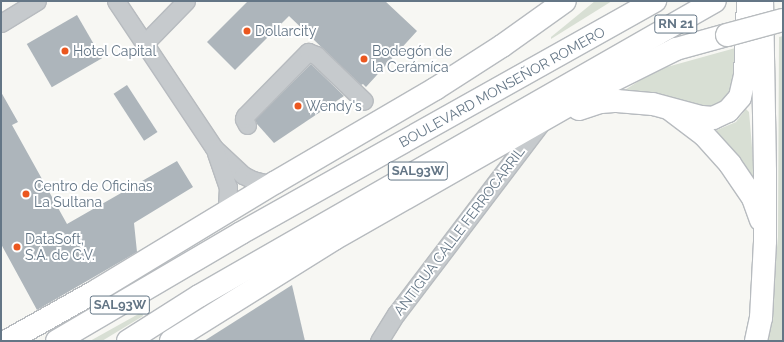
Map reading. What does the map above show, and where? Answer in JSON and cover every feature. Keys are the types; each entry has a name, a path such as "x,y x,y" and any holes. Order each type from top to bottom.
{"main road":[{"path":"7,341 96,292 276,182 435,89 508,42 565,1"},
{"name":"BOULEVARD MONSEÑOR ROMERO","path":"57,341 248,229 655,1"},
{"name":"RN 21","path":"637,47 715,1"},
{"path":"542,122 601,102 634,101 701,117 713,118 728,111 740,97 745,76 748,1"},
{"path":"756,341 761,318 765,241 762,1"},
{"path":"171,341 334,239 653,60 676,49 783,20"},
{"name":"SAL93W","path":"128,341 199,296 637,47"},
{"path":"668,108 704,135 744,182 760,214 765,241"},
{"path":"28,341 96,292"}],"street":[{"path":"1,23 37,1"},
{"path":"144,44 186,1"},
{"path":"121,3 144,44 214,148 243,175 259,181 276,182"},
{"path":"247,125 244,119 245,116 308,52 316,55 364,101"},
{"name":"ANTIGUA CALLE FERROCARRIL","path":"379,341 396,314 542,122"},
{"path":"214,148 228,187 227,206 221,216"}],"shaded area":[{"path":"595,1 612,1 551,39 551,37"},
{"path":"783,36 783,341 768,341 778,237 779,37"},
{"path":"739,47 740,70 724,108 701,112 617,95 656,70"},
{"path":"746,109 749,112 750,123 754,172 752,180 714,133 717,130 736,122"},
{"path":"142,312 143,316 102,341 90,341"}],"building":[{"name":"Bodegón de la Cerámíca","path":"248,1 385,1 417,31 366,87 363,84 361,85 289,16 235,70 207,42"},
{"name":"Hotel Capital","path":"77,15 102,58 52,87 27,44"},
{"name":"Wendy's","path":"311,64 344,96 274,143 255,120"},
{"path":"127,85 157,132 144,141 114,94"},
{"path":"1,92 18,122 12,125 67,224 177,161 193,187 134,223 137,252 37,310 1,244"},
{"path":"292,285 305,341 204,341"}],"place":[{"name":"Dollarcity","path":"247,31"},
{"name":"Hotel Capital","path":"65,51"},
{"name":"Bodegón de la Cerámíca","path":"364,59"},
{"name":"Wendy's","path":"298,106"},
{"name":"Centro de Oficinas La Sultana","path":"26,194"},
{"name":"DataSoft, S.A. de C.V.","path":"17,247"}]}
